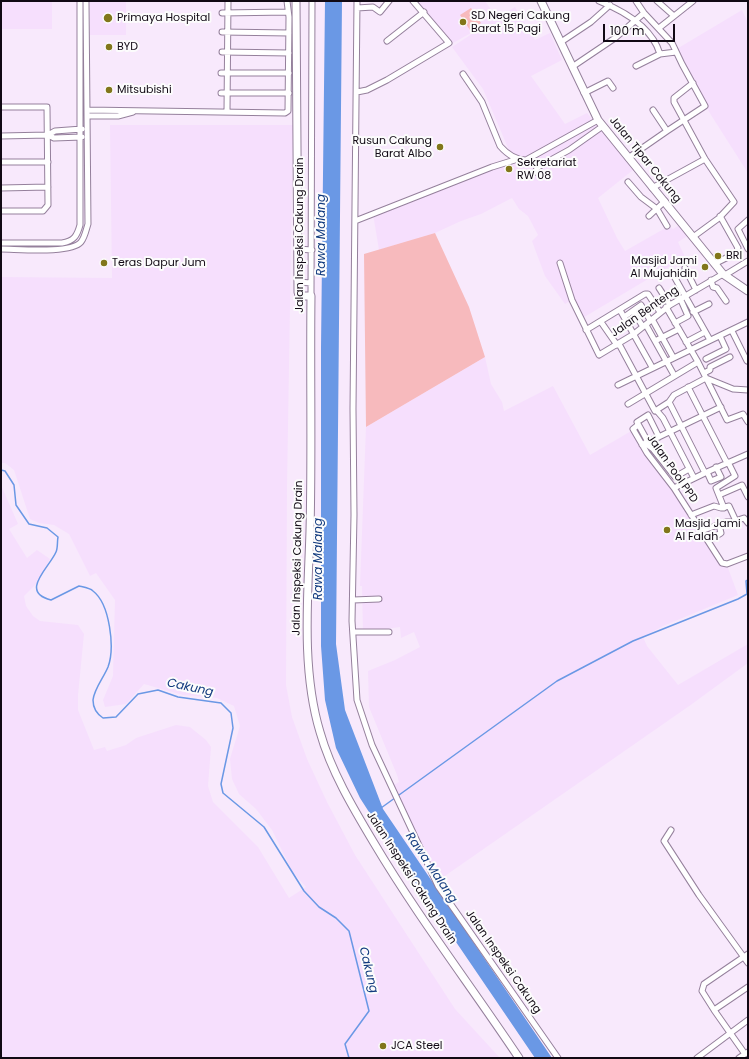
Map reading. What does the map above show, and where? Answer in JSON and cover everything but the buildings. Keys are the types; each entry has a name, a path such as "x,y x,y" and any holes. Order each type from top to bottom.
{"street":[{"path":"1,243 70,242 74,238 80,225 80,1"},
{"path":"1,248 64,249 80,243 84,236 88,224 86,1"},
{"path":"227,111 227,93 224,73 224,33 225,13 228,1"},
{"path":"87,110 118,109 136,111 285,112 289,108 289,33 287,1"},
{"path":"296,1 298,296 311,296"},
{"name":"Jalan Inspeksi Cakung Drain","path":"312,1 312,250 307,626 313,703 320,732 342,785 384,860 456,969 519,1058"},
{"path":"357,1 352,600 353,632 389,632"},
{"path":"356,8 373,7 380,12 389,1"},
{"path":"357,92 367,90 387,80 449,43 413,1"},
{"name":"Jalan Tipar Cakung","path":"543,1 584,93 601,123 714,264 724,274 748,291"},
{"path":"599,1 610,5 636,20 655,42 660,54"},
{"path":"628,158 667,130 705,106 672,43 644,13 636,1"},
{"path":"657,1 674,16"},
{"path":"659,28 693,1"},
{"path":"561,42 591,22 610,5"},
{"path":"225,13 288,12"},
{"path":"387,41 424,12"},
{"path":"572,67 615,38 644,13"},
{"path":"224,33 289,33"},
{"path":"225,52 289,53"},
{"path":"636,66 660,54 676,52"},
{"path":"224,73 289,72"},
{"path":"463,74 482,102 500,146 504,151 518,159 526,160 601,123"},
{"path":"584,93 608,81 613,88"},
{"path":"693,83 674,98 674,102 705,159 734,202 720,216 693,237"},
{"path":"221,93 289,93"},
{"path":"1,106 44,106 47,107 48,111 48,205 43,211 1,211"},
{"path":"653,110 667,130"},
{"path":"87,116 118,116 136,111"},
{"path":"535,172 538,167 569,150 601,123"},
{"path":"1,136 48,134 55,131 87,129"},
{"path":"48,134 54,138 87,137"},
{"path":"355,221 487,168 518,159"},
{"path":"652,188 705,159"},
{"path":"1,162 48,162"},
{"path":"628,182 633,189 657,209 667,226"},
{"path":"1,188 48,187"},
{"path":"649,216 665,202"},
{"path":"714,264 736,252 738,248 720,216"},
{"path":"748,221 738,229 748,249"},
{"path":"298,250 312,250"},
{"name":"Jalan Benteng","path":"586,330 599,355 634,334 660,312 682,297 748,261"},
{"path":"560,263 572,300 586,330 646,293 660,312"},
{"path":"675,323 688,316 675,277 685,270 696,290"},
{"path":"711,280 713,287 717,288 726,301"},
{"path":"298,282 311,283"},
{"path":"659,288 675,323 691,349 728,420 743,414 748,422"},
{"path":"682,297 694,312 710,340"},
{"path":"694,312 709,304"},
{"path":"624,317 641,305 673,357"},
{"path":"620,310 652,367"},
{"path":"633,311 655,341 674,375"},
{"path":"601,322 618,344 644,394 655,411 657,410 694,478"},
{"path":"618,384 673,357 732,331 748,322"},
{"path":"655,341 679,329"},
{"path":"732,331 747,361"},
{"path":"686,342 705,332"},
{"path":"706,359 726,349 720,336"},
{"path":"657,410 669,402 674,395 705,375 710,370 710,367 730,357"},
{"path":"628,404 674,375 698,362"},
{"path":"705,375 733,389 748,390"},
{"path":"688,387 735,476 716,486 724,508"},
{"path":"669,402 681,427 712,482 721,477 716,468"},
{"path":"688,469 675,477 661,458 645,444 721,407"},
{"name":"Jalan Pool PPD","path":"660,437 648,415 638,421 638,425 633,430 645,444 654,463 674,488 724,564 748,556"},
{"path":"674,488 748,454"},
{"path":"654,463 661,458"},
{"path":"719,495 738,490 743,485 748,497"},
{"path":"691,515 714,506 724,508 730,507 736,521"},
{"path":"702,531 726,522 730,523 744,518 748,523"},
{"path":"708,541 721,533 720,529"},
{"path":"352,600 379,599"},
{"name":"Jalan Inspeksi Cakung","path":"353,632 354,678 358,708 372,745 394,789 438,886 558,1058"},
{"path":"671,830 664,841 699,895 746,956 748,963"},
{"path":"739,1058 746,1053 730,1034 702,991 704,984 746,956"},
{"path":"714,1010 748,987"},
{"path":"697,1058 748,1020"}],"shaded area":[{"path":"1,1 52,1 52,29 1,29"},
{"name":"Primaya Hospital","path":"90,1 126,1 126,35 90,35"},
{"path":"417,1 485,1 497,18 515,7 535,40 550,33 562,60 531,76 565,124 587,113 633,170 598,198 617,238 625,251 669,226 673,229 681,224 689,235 678,242 685,257 581,319 572,300 565,304 545,276 532,241 538,235 528,216 519,209 512,198 481,214 435,233 379,250 373,214 514,162 483,89 452,47 487,24 453,43"},
{"path":"471,8 481,23 470,30 460,15"},
{"path":"742,10 748,23 748,173 711,115 675,50"},
{"path":"110,125 293,125 287,486 286,685 292,717 307,759 327,802 355,855 455,1009 500,1058 1,1058 1,485 18,524 9,529 27,558 37,550 50,559 39,581 24,596 26,606 33,616 40,621 78,625 84,634 78,710 94,750 105,747 107,751 126,745 136,738 176,725 190,727 206,740 211,747 208,786 213,802 258,847 289,898 306,887 293,873 272,830 256,809 239,794 232,779 230,759 240,726 234,706 217,698 183,695 144,684 126,704 105,707 103,700 113,676 115,600 96,573 90,576 69,534 54,525 39,523 30,519 14,470 5,463 1,463 1,277 112,278"},
{"path":"435,233 469,307 485,357 366,427 364,254"},
{"path":"485,357 491,384 502,402 504,411 553,386 590,455 633,430 695,513 728,568 738,595 663,626 643,637 647,646 678,685 748,644 748,663 692,704 439,880 438,878 436,879 394,785 399,782 397,775 369,707 368,671 395,660 420,647 414,632 401,638 400,627 363,632 362,586 360,586 366,427"}],"water":[{"path":"325,1 342,1 336,644 345,710 383,809 552,1058 535,1058 392,848 360,798 336,748 325,700 321,646 321,347"}],"waterway":[{"name":"Cakung","path":"1,470 5,471 14,485 16,505 29,524 47,528 58,537 57,550 39,579 37,591 42,596 51,600 79,586 88,588 99,597 104,606 110,627 111,649 108,667 97,687 93,700 95,709 99,715 103,718 116,717 138,694 158,690 178,697 221,703 231,713 233,728 221,784 223,793 264,827 304,891 319,907 336,918 349,931 369,1011 345,1044 349,1058"},
{"path":"381,808 557,681 633,641 738,599 747,594 746,581 748,580"}],"place":[{"name":"Primaya Hospital","path":"108,18"},
{"name":"SD Negeri Cakung Barat 15 Pagi","path":"463,22"},
{"name":"BYD","path":"109,47"},
{"name":"Mitsubishi","path":"109,90"},
{"name":"Rusun Cakung Barat Albo","path":"440,147"},
{"name":"Sekretariat RW 08","path":"509,169"},
{"name":"BRI","path":"718,256"},
{"name":"Teras Dapur Jum","path":"104,263"},
{"name":"Masjid Jami Al Mujahidin","path":"705,267"},
{"name":"Masjid Jami Al Falah","path":"667,530"},
{"name":"JCA Steel","path":"383,1046"}],"water label":[{"name":"Rawa Malang","path":"322,235"},
{"name":"Rawa Malang","path":"319,559"},
{"name":"Rawa Malang","path":"431,868"}]}
